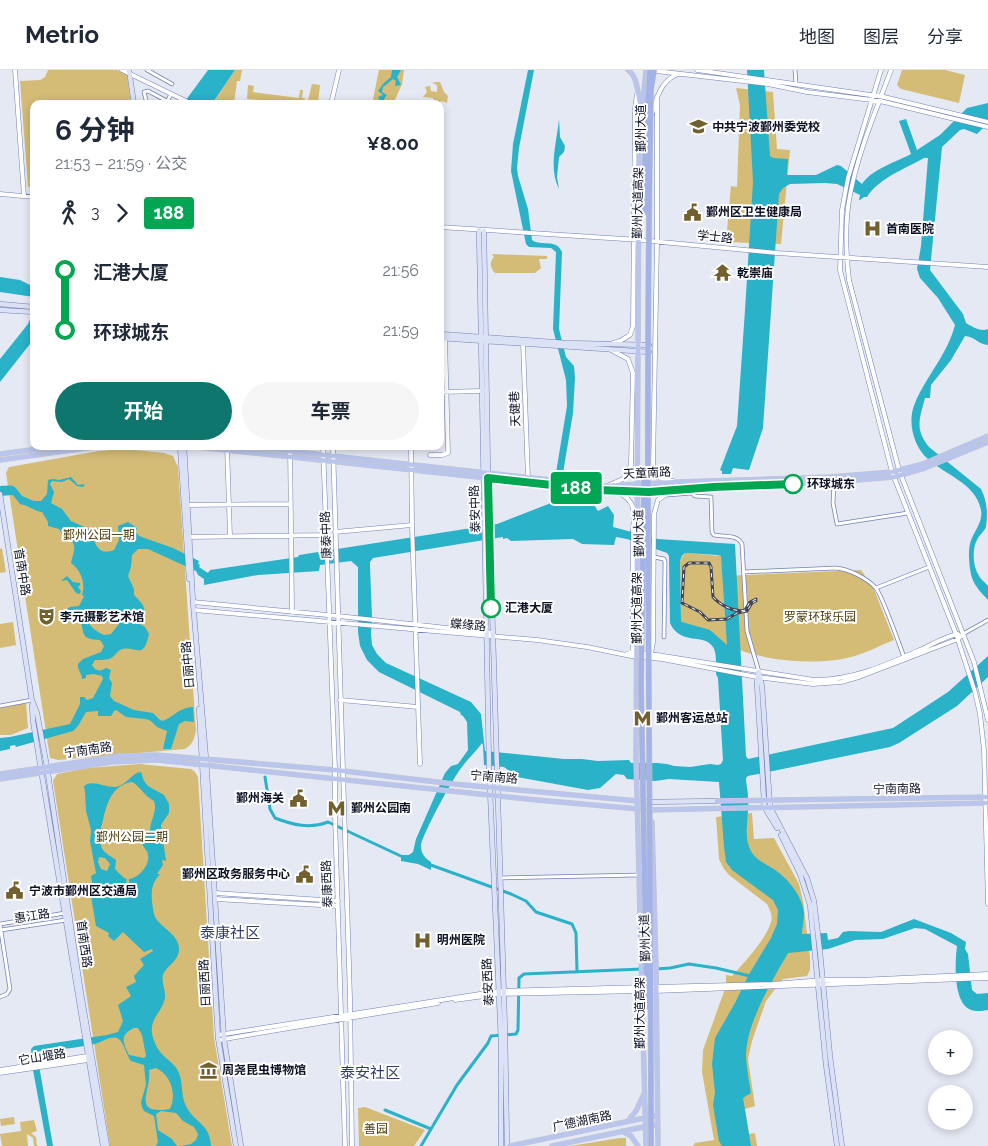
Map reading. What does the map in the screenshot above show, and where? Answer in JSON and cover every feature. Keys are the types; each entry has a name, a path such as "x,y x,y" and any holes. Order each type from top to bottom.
{"highway":[{"name":"鄞州大道高架","path":"648,70 645,151 641,685 649,1146"},
{"name":"鄞州大道高架","path":"649,1146 648,248 651,89 655,70"}],"main road":[{"path":"628,70 633,73 635,78 642,107"},
{"path":"648,70 655,70"},
{"name":"鄞州大道","path":"648,70 642,107 639,145 637,240 639,352 635,654 641,989 645,1127 649,1146"},
{"name":"鄞州大道","path":"655,70 651,95 649,492 652,549 652,811 658,1146"},
{"path":"130,72 134,100"},
{"name":"泰安中路","path":"481,230 487,525 497,787"},
{"path":"0,304 30,307"},
{"path":"0,310 30,312"},
{"path":"444,334 649,352"},
{"path":"444,338 484,339"},
{"name":"泰安中路","path":"484,339 483,392 486,475"},
{"path":"523,342 649,345"},
{"name":"天童南路","path":"486,475 598,490 637,492 834,482 900,473 988,436"},
{"path":"900,473 931,466 988,442"},
{"path":"0,454 30,450"},
{"path":"0,460 72,450"},
{"path":"180,450 192,610"},
{"path":"184,450 189,555"},
{"name":"天童南路","path":"259,450 290,452"},
{"name":"天童南路","path":"274,450 323,458 411,468 606,486 893,474"},
{"name":"首南中路","path":"0,494 40,744"},
{"name":"日丽中路","path":"190,571 203,727 203,762"},
{"name":"泰安中路","path":"490,786 491,635"},
{"path":"759,675 770,801 768,808"},
{"name":"日丽中路","path":"200,705 199,720 203,762"},
{"name":"首南西路","path":"40,744 47,769 80,987 107,1146"},
{"name":"首南西路","path":"40,744 41,770 103,1146"},
{"name":"宁南南路","path":"0,774 41,770 119,756 180,756 203,762 335,770 454,784 652,802 986,800"},
{"name":"宁南南路","path":"156,757 343,780 652,811 986,800"},
{"name":"日丽西路","path":"203,762 215,896 221,1037 241,1146"},
{"name":"日丽西路","path":"203,762 221,1037 236,1146"},
{"path":"0,779 41,770"},
{"path":"766,772 764,800 806,888 815,927 830,1098 837,1146"},
{"name":"泰安西路","path":"490,786 494,895 503,1031 501,1146"},
{"name":"泰安西路","path":"497,787 501,897 501,992"},
{"path":"820,982 842,1146"},
{"name":"泰安西路","path":"503,1042 509,1146"},
{"path":"628,1121 636,1111 644,1093"},
{"name":"广德湖南路","path":"509,1146 658,1115"},
{"name":"广德湖南路","path":"552,1146 658,1124"},
{"path":"622,1132 631,1136 638,1146"}],"street":[{"path":"15,70 24,196"},
{"path":"122,70 130,72 183,100"},
{"path":"147,70 172,84"},
{"path":"333,100 339,70"},
{"path":"655,70 679,74 796,84 872,97 988,127"},
{"path":"697,70 743,79"},
{"path":"795,70 796,84"},
{"path":"881,70 848,178 842,210 840,270 893,474 957,637 976,692 983,737 988,904"},
{"path":"891,70 859,159 850,196 846,258 849,280 900,473 974,662 988,720"},
{"path":"651,116 664,83 679,74"},
{"path":"768,82 807,92 872,97"},
{"path":"146,100 144,92 148,90 162,100"},
{"name":"鄞州大道","path":"608,344 620,341 630,335 633,326 637,240 634,108 638,92"},
{"path":"167,100 170,94"},
{"name":"鄞州大道","path":"657,97 657,241 653,467 657,477 677,482"},
{"path":"951,116 988,122"},
{"path":"0,194 30,197"},
{"name":"学士路","path":"444,227 650,240 777,253 988,267"},
{"name":"天健巷","path":"523,342 528,478"},
{"path":"606,486 623,479 632,465 633,373 628,359 611,350"},
{"path":"430,455 448,453 444,356"},
{"path":"446,392 483,392"},
{"path":"228,450 230,536"},
{"name":"康泰中路","path":"323,450 329,622"},
{"name":"康泰中路","path":"333,450 338,623"},
{"path":"411,450 420,764"},
{"path":"290,452 292,612"},
{"path":"834,482 833,503 837,524 908,513"},
{"path":"613,490 629,500 634,508 636,531"},
{"path":"651,534 655,507 662,497 671,490 677,490"},
{"path":"662,497 670,494 692,493 695,496 711,497 712,532 714,535 735,537 742,544 747,631 759,675"},
{"path":"187,505 290,504"},
{"path":"335,532 412,525"},
{"path":"189,537 326,535"},
{"path":"651,655 653,642 654,558 652,549"},
{"path":"654,558 664,558 665,562 664,637"},
{"path":"876,588 929,567"},
{"path":"743,572 843,568 855,574 876,588 904,657"},
{"name":"蝶缘路","path":"193,602 329,615 491,635"},
{"name":"蝶缘路","path":"192,610 491,635"},
{"path":"651,655 813,684 850,680 906,661 988,620"},
{"name":"泰康西路","path":"329,622 345,1146"},
{"name":"泰康西路","path":"338,623 352,1146"},
{"path":"491,635 714,664 743,669 759,675 814,680 836,680 860,674 957,637"},
{"path":"0,706 32,700"},
{"path":"340,700 418,707"},
{"path":"500,878 639,875"},
{"path":"215,896 338,904"},
{"name":"惠江路","path":"0,925 65,913"},
{"name":"惠江路","path":"0,930 66,920"},
{"path":"0,925 10,989 7,994 0,997"},
{"path":"221,1037 512,990 656,989 988,974"},
{"path":"656,989 820,982 988,978"},
{"path":"501,992 641,989"},
{"name":"它山堰路","path":"0,1072 87,1058"}],"green space":[{"path":"48,70 117,70 127,75 130,100 30,100 30,187 28,187 20,81 40,80 45,77"},
{"path":"235,70 242,70 240,81 237,81 235,100 215,100"},
{"path":"379,70 404,70 402,84 395,100 373,100"},
{"path":"902,70 945,70 965,75 959,103 901,89 897,85"},
{"path":"440,82 448,96 447,103 444,100 433,100 433,98 423,97 427,92 425,87 430,86 431,91 437,92 437,85 432,83"},
{"path":"312,84 320,85 318,100 308,100"},
{"path":"248,85 254,86 253,92 299,98 300,90 303,90 302,98 305,98 305,100 247,99"},
{"path":"736,88 773,92 777,149 790,150 781,244 726,242 731,186 737,187 740,105"},
{"path":"492,254 547,256 547,259 539,259 541,268 535,273 495,273 491,265 494,257"},
{"name":"鄞州公园一期","path":"135,450 164,453 173,456 178,467 196,731 193,741 185,749 58,760 50,758 6,473 9,467 99,451"},
{"path":"2,548 6,572 0,573 0,549"},
{"name":"罗蒙环球乐园","path":"685,553 721,556 724,576 861,570 873,587 894,640 855,656 824,661 790,661 740,651 682,622 680,561"},
{"path":"13,622 16,645 0,648 0,624"},
{"path":"26,703 28,728 11,735 0,735 0,708"},
{"name":"鄞州公园二期","path":"140,764 191,769 198,777 214,1038 232,1146 110,1146 53,781 57,774 88,768"},
{"path":"752,813 754,839 774,838 799,884 803,901 810,970 807,976 783,979 766,1001 752,1041 748,1059 755,1106 745,1109 749,1134 755,1133 757,1146 693,1146 695,1143 714,1140 702,1072 703,1050 726,986 726,975 732,976 748,958 765,936 772,920 767,904 729,875 719,859 716,817"},
{"name":"善园","path":"365,1107 425,1130 414,1146 359,1146 358,1108"},
{"path":"14,1117 15,1124 1,1126 0,1119"},
{"path":"34,1120 37,1131 31,1133 36,1137 37,1146 34,1146 33,1138 27,1134 28,1146 2,1146 0,1134 21,1131 20,1122"},
{"path":"626,1138 626,1146 570,1146"}],"water":[{"path":"208,70 235,70 215,100 186,100"},
{"path":"392,70 401,70 397,77 401,85 395,86 396,81 393,79 383,87 382,92 387,95 384,100 379,100 378,97 383,95 378,91 391,77"},
{"path":"528,70 534,70 519,148 518,176 528,209 532,240 556,245 562,252 559,329 566,357 574,366 575,378 573,413 559,497 561,502 592,502 598,511 608,506 614,515 613,527 658,539 735,544 746,756 748,759 893,728 948,692 988,656 988,677 957,706 899,743 890,747 748,776 746,778 748,794 748,845 760,861 783,876 801,900 804,914 802,934 827,933 828,940 838,938 843,932 849,931 881,932 914,919 951,933 966,942 965,949 968,954 972,990 977,994 988,993 988,1010 973,1011 964,1004 960,998 956,980 957,946 925,929 915,928 883,939 855,940 828,949 788,953 761,1004 747,1045 746,1058 751,1093 743,1098 751,1146 722,1146 719,1141 713,1105 715,1092 712,1064 715,1038 748,976 771,938 777,924 778,910 773,900 732,870 726,862 719,782 627,779 624,775 616,774 600,788 588,790 517,777 504,767 484,765 482,743 452,782 422,840 422,851 431,862 431,870 418,864 401,861 401,855 409,855 413,852 416,839 445,773 451,766 458,764 468,750 467,722 460,712 379,672 367,660 360,646 358,632 358,567 351,561 320,565 319,571 258,575 204,585 204,579 196,571 148,549 138,549 132,555 128,576 134,589 134,595 144,607 145,613 141,618 140,624 145,627 149,634 147,643 141,650 125,648 109,659 95,660 92,665 98,670 106,668 111,670 109,678 112,683 110,696 114,701 134,710 153,713 163,721 180,711 193,707 194,722 185,721 179,724 171,749 163,749 167,731 157,727 151,721 126,717 116,710 111,716 98,716 98,711 86,712 73,731 16,747 15,745 10,746 10,749 0,751 0,738 70,724 80,704 80,697 84,697 87,700 93,698 103,679 102,676 94,674 86,675 86,678 82,679 78,664 83,659 101,652 104,646 100,640 86,637 80,618 68,622 63,618 64,611 70,607 79,606 84,596 82,595 82,578 71,563 74,549 73,543 71,540 67,541 59,529 48,526 48,522 42,512 20,504 13,495 0,496 0,486 13,486 22,496 34,501 41,501 47,494 48,480 71,477 78,485 85,484 83,487 77,486 69,479 62,482 52,481 50,484 54,492 51,503 62,509 71,521 89,529 100,550 108,552 114,550 119,540 118,526 128,522 137,528 136,532 139,536 173,548 199,561 199,567 208,573 210,570 497,524 551,503 567,406 566,380 553,329 556,252 551,248 529,247 526,244 511,171 513,144","holes":["503,537 503,539 507,538 511,541 573,539 582,544 614,545 616,537 667,553 669,556 670,623 674,630 680,634 709,643 715,653 723,760 721,764 690,767 657,763 631,763 629,760 564,759 485,751 481,714 471,702 386,663 377,654 372,645 371,634 370,562 373,558","685,553 721,556 727,645 710,630 682,622 681,620 680,561","89,616 104,623 116,620 119,624 111,634 104,635 92,628 88,620"]},
{"path":"747,70 764,70 770,156 788,159 787,175 816,175 837,165 841,166 862,184 878,170 911,154 899,121 906,119 917,150 940,135 967,108 988,103 988,123 977,134 964,129 960,130 942,147 930,270 963,314 966,323 979,329 988,329 988,345 965,336 951,360 931,385 930,398 925,398 921,412 920,429 924,441 929,447 981,489 985,498 986,527 975,543 974,557 978,574 988,586 988,600 973,581 969,565 970,543 981,518 978,501 967,486 935,465 923,454 913,433 912,418 915,403 947,346 955,325 938,298 920,278 917,269 921,246 928,158 924,158 878,184 867,197 860,200 860,195 837,184 825,183 790,184 783,188 779,194 763,428 749,470 733,468 731,474 722,474 720,470 737,426 745,310 753,182"},
{"path":"559,119 560,137 565,146 564,152 559,157 557,177 559,189 554,172 554,154"},
{"path":"0,277 20,280 30,285 30,296 0,292"},
{"path":"30,319 30,344 0,382 0,359"},
{"path":"67,576 73,582 80,583 78,587 81,591 80,594 76,593 67,580 61,581"},
{"path":"141,772 148,786 164,795 169,804 169,813 161,825 166,861 162,860 163,865 157,874 160,874 152,890 152,902 155,917 177,940 179,945 176,958 163,975 165,998 153,1023 152,1035 159,1051 177,1069 181,1078 186,1106 189,1112 208,1132 211,1146 181,1146 191,1144 196,1140 198,1134 194,1127 183,1121 176,1113 161,1111 156,1114 158,1130 172,1139 177,1146 156,1146 158,1142 154,1116 144,1111 141,1102 146,1085 144,1065 131,1061 121,1042 115,1038 84,1046 40,1051 37,1054 53,1146 47,1146 31,1049 34,1046 118,1032 123,1021 118,1005 131,996 126,987 136,982 134,976 144,965 140,959 153,951 152,949 144,952 123,932 114,941 108,936 109,933 96,926 90,890 93,890 91,876 96,873 90,841 91,830 86,811 84,786 91,783 116,787","holes":["135,783 154,801 155,805 150,833 141,841 148,853 147,863 139,874 129,879 129,884 126,882 127,879 115,869 116,860 103,850 100,839 106,807 115,791 125,784","99,857 105,858 110,864 107,871 101,869 98,862","138,1028 142,1035 146,1056 144,1058 129,1055 124,1040 124,1036 129,1031","156,1068 166,1075 169,1080 173,1091 170,1109 158,1110 147,1105 149,1070"]}],"waterway":[{"path":"265,777 270,809 275,818 288,823 308,826 328,822 405,858"},
{"path":"428,864 511,894 526,901 536,912 572,924 576,933 577,972"},
{"path":"656,969 689,964 750,976"},
{"path":"421,1146 457,1085 488,1043 491,1036 516,1034 518,1030 519,978 524,974 642,969"},
{"path":"385,1110 431,1129"}],"railway":[{"path":"756,599 750,602 745,610 728,608 713,597 711,567 709,563 689,563 684,567 682,603 700,612 708,620 727,619 737,613 747,611 752,603 756,601"}],"bus line":[{"name":"188","path":"491,608 488,478 598,490 649,492 793,484"}],"place":[{"name":"中共宁波鄞州委党校","path":"698,127"},
{"name":"鄞州区卫生健康局","path":"692,212"},
{"name":"首南医院","path":"872,229"},
{"name":"乾崇庙","path":"723,273"},
{"name":"环球城东","path":"793,484"},
{"name":"汇港大厦","path":"491,608"},
{"name":"李元摄影艺术馆","path":"46,617"},
{"name":"鄞州客运总站","path":"642,718"},
{"name":"鄞州海关","path":"298,798"},
{"name":"鄞州公园南","path":"337,808"},
{"name":"鄞州区政务服务中心","path":"304,874"},
{"name":"宁波市鄞州区交通局","path":"15,891"},
{"name":"明州医院","path":"423,940"},
{"name":"周尧昆虫博物馆","path":"208,1070"}],"district":[{"name":"泰康社区","path":"230,933"},
{"name":"泰安社区","path":"370,1073"}]}
